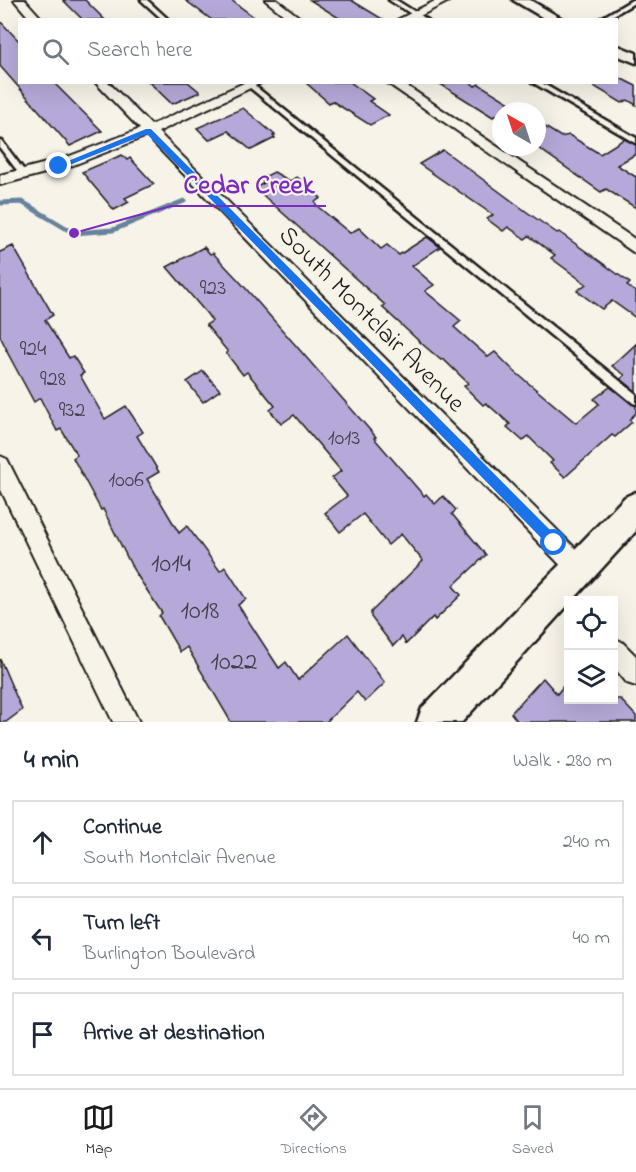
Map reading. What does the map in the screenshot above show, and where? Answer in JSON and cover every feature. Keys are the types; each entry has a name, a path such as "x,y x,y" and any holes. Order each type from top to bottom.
{"main road":[{"path":"436,722 568,588 636,508"}],"street":[{"path":"19,0 36,18"},
{"path":"270,0 295,18"},
{"path":"421,16 446,0"},
{"path":"520,0 554,18"},
{"path":"618,50 636,59"},
{"name":"South Montclair Avenue","path":"103,84 148,130 568,588"},
{"path":"0,180 85,157 251,84"},
{"path":"395,84 636,248"},
{"path":"0,466 126,722"},
{"path":"618,654 636,674"}],"lane":[{"path":"144,0 165,18"},
{"path":"392,0 421,16"},
{"path":"604,18 636,0"},
{"path":"251,84 636,400"},
{"path":"538,84 636,141"},
{"path":"0,142 24,175"}],"building":[{"path":"63,0 85,0 103,18 81,18"},
{"path":"185,0 231,0 255,18 209,18"},
{"path":"310,0 351,0 381,18 339,18"},
{"path":"0,21 18,40 18,84 55,84 102,131 70,146 0,66"},
{"path":"618,77 636,86 636,105 628,100 622,103 590,84 618,84"},
{"path":"151,84 190,84 200,92 172,104"},
{"path":"307,84 353,84 373,99 369,101 389,115 370,125 332,101 329,103"},
{"path":"440,84 472,84 475,86 479,84 508,102 492,102 492,116"},
{"path":"243,108 275,135 273,136 275,138 251,150 228,131 209,140 197,128"},
{"path":"546,128 561,137 569,135 600,154 624,139 636,145 636,154 617,165 636,177 636,208 606,189 601,192 546,153"},
{"path":"443,150 531,215 557,233 559,232 630,283 627,286 636,292 636,318 612,301 602,309 577,291 586,284 551,258 555,255 529,236 525,239 508,227 503,231 487,219 493,215 419,164"},
{"path":"122,155 127,160 130,158 154,184 125,198 129,202 114,210 82,172"},
{"path":"274,172 290,181 297,177 321,198 315,202 317,206 350,233 359,228 381,249 387,245 399,255 427,237 440,247 412,266 434,285 425,291 461,321 454,327 488,357 495,352 576,423 599,404 594,399 610,387 636,406 636,413 629,420 632,422 615,437 612,435 565,477 550,463 553,461 528,436 523,441 507,427 510,424 486,403 483,405 464,386 468,383 443,359 441,360 421,343 382,307 385,305 255,188 264,183 260,179"},
{"path":"13,246 53,315 45,320 69,358 73,356 84,373 80,375 105,419 126,406 143,432 137,436 159,472 147,479 179,533 187,526 220,571 225,567 246,599 238,605 279,668 286,662 298,680 348,634 385,683 365,702 357,692 326,722 231,722 187,647 180,652 159,616 162,613 133,569 103,509 101,510 73,458 77,455 61,429 57,431 40,398 34,402 6,350 0,336 0,252"},
{"path":"204,247 210,254 213,253 241,283 376,437 374,438 424,496 426,494 435,504 443,496 456,510 452,514 486,555 453,586 461,595 435,620 433,617 406,644 402,637 393,646 371,617 371,612 423,561 401,534 388,545 363,514 340,532 325,513 347,496 332,478 341,471 294,415 281,424 270,410 275,406 247,372 243,375 206,325 212,321 167,267"},
{"path":"636,344 636,391 621,379 625,375 612,366"},
{"path":"203,371 220,390 203,402 187,382"},
{"path":"0,659 22,710 6,722 0,722"},
{"path":"543,678 557,694 564,685 564,704 618,704 618,699 620,699 636,716 636,722 518,722 511,713"}],"waterway":[{"path":"0,203 22,202 74,233 113,230 184,201"}],"place":[{"name":"Cedar Creek","path":"74,233"}],"route":[{"path":"59,166 94,154 148,130 554,543"}]}
